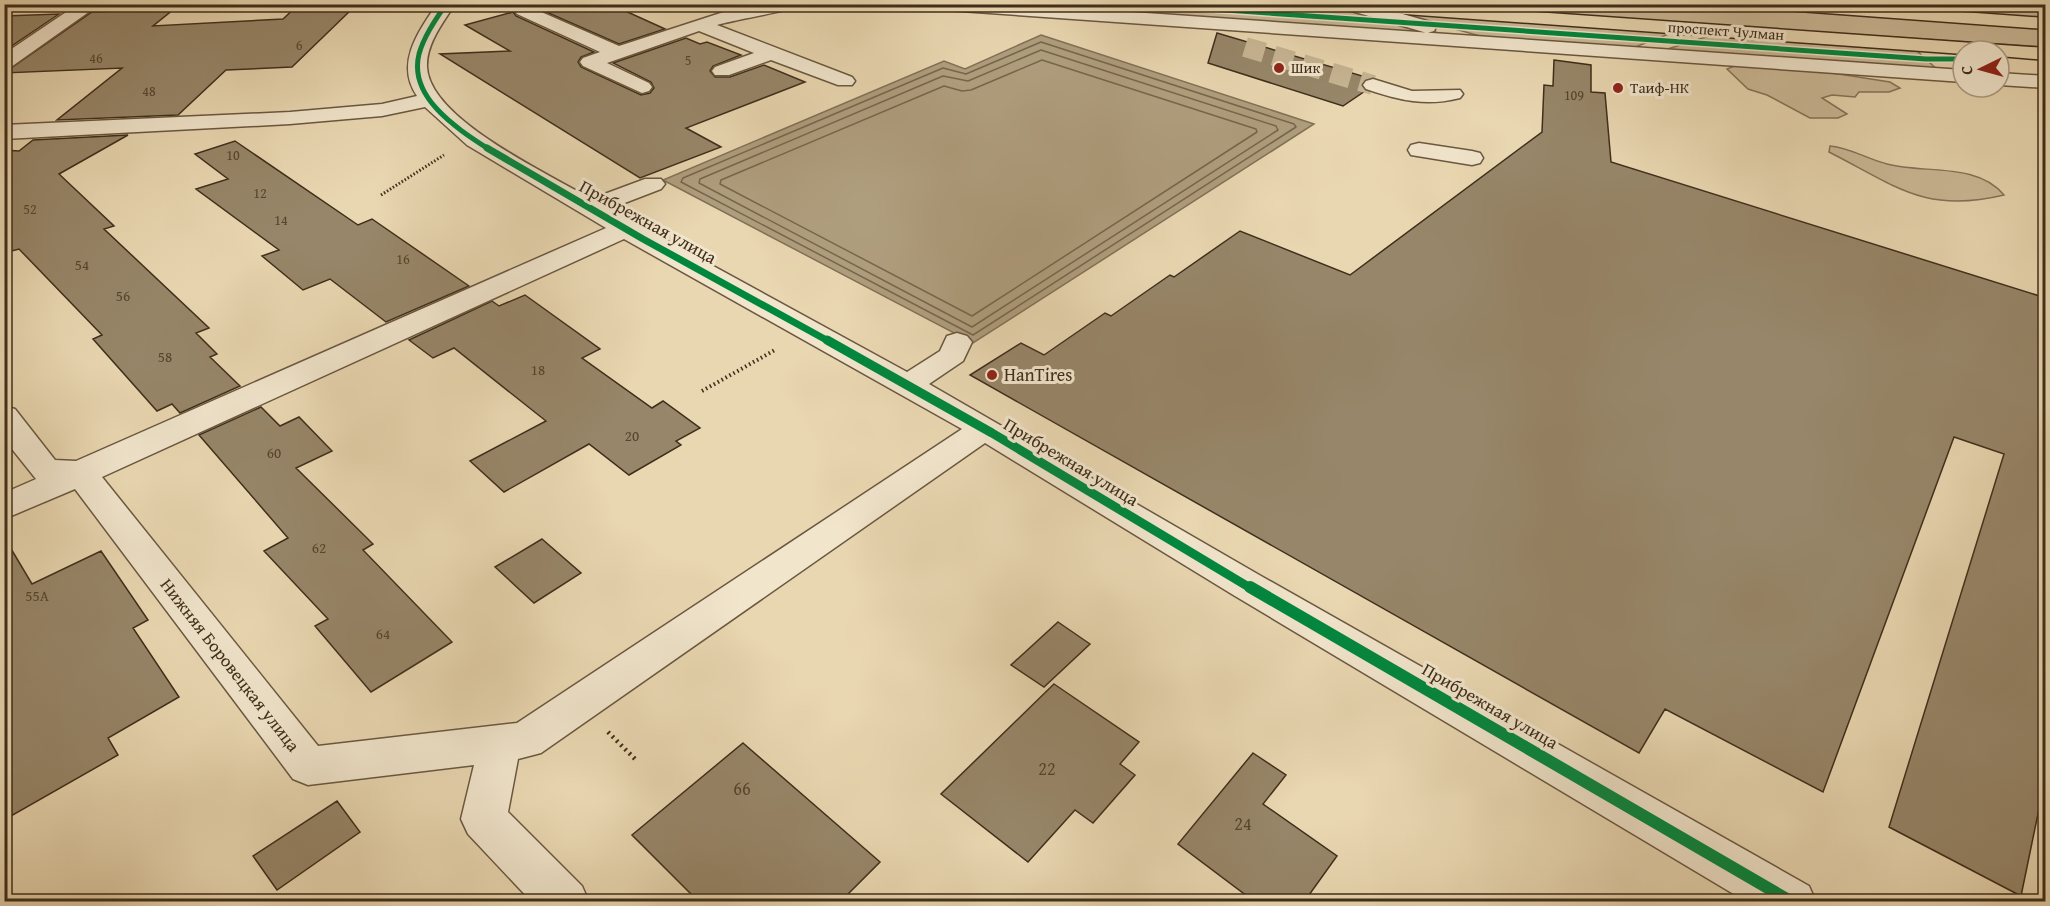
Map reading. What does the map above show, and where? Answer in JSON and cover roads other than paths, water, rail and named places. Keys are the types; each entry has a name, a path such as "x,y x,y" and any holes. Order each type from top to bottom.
{"main road":[{"name":"проспект Чулман","path":"1771,4 2046,24"},
{"name":"проспект Чулман","path":"1344,5 2046,54"}],"street":[{"path":"4,63 91,4"},
{"name":"Прибрежная улица","path":"446,4 417,55 416,68 419,83 430,100 471,138 626,229 984,429 1203,560 1614,796 1792,902"},
{"path":"541,4 523,10 618,53"},
{"path":"642,87 590,62 749,10 793,4"},
{"path":"932,4 1951,75"},
{"path":"1099,4 1234,44"},
{"path":"2035,4 2046,5"},
{"path":"1344,5 1491,44"},
{"path":"699,25 845,81"},
{"path":"1630,53 1702,30"},
{"path":"722,71 771,52"},
{"path":"2011,80 2046,82"},
{"path":"1373,85 1411,97 1453,94"},
{"path":"4,132 290,118 382,110 430,100"},
{"path":"1419,150 1472,158"},
{"path":"589,208 653,184"},
{"path":"4,507 626,229"},
{"path":"907,385 953,355 957,342"},
{"path":"4,416 45,470 81,472"},
{"path":"566,902 484,819 513,742 984,429"},
{"name":"Нижняя Боровецкая улица","path":"81,472 308,766 513,742"}],"water":[{"path":"1041,35 1314,124 973,343 663,180 944,61 965,69"}],"tunnel":[{"path":"1245,47 1373,85"}],"place":[{"name":"Шик","path":"1279,68"},
{"name":"Таиф-НК","path":"1618,88"},
{"name":"HanTires","path":"992,375"}]}
